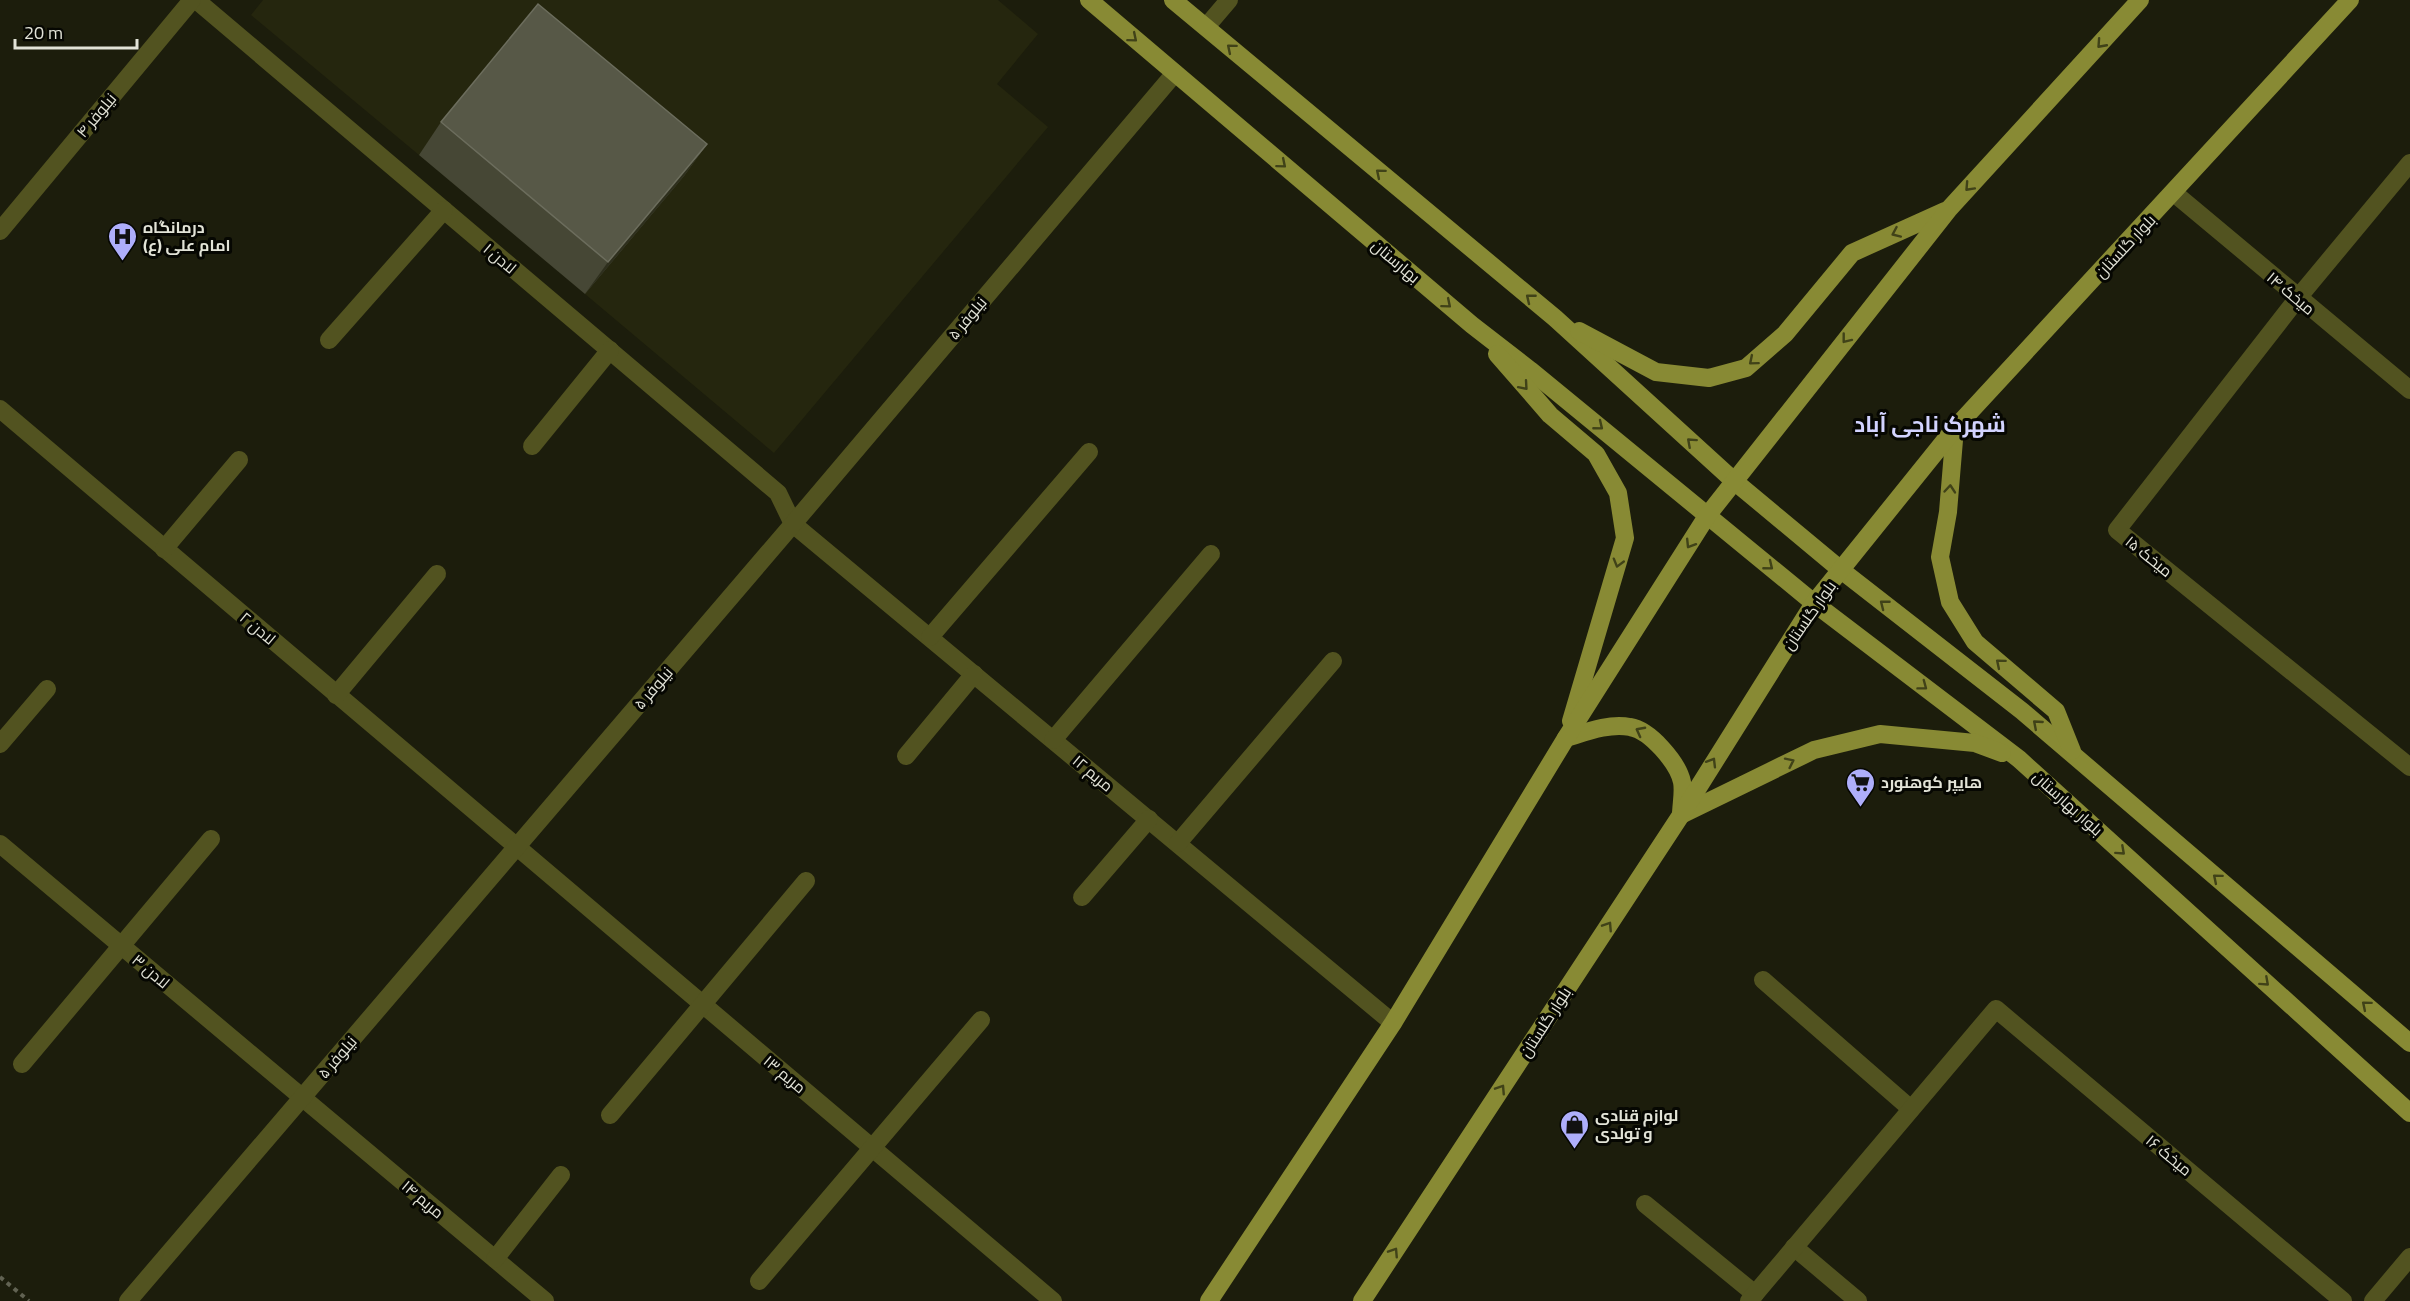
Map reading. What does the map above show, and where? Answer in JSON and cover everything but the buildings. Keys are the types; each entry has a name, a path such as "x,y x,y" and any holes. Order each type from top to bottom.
{"main road":[{"name":"بهارستان","path":"1089,0 1472,325 1707,516"},
{"path":"1173,0 1555,318 1734,481 1841,570 2022,711 2410,1043"},
{"path":"1209,1301 1393,1023 1566,738 1707,516 1949,209 2140,0"},
{"name":"بلوار گلستان","path":"1362,1301 1681,815 1815,603 1954,428 2174,193 2350,0"},
{"path":"1555,318 1656,372 1709,378 1746,368 1785,334 1852,253 1949,209"},
{"path":"1472,325 1550,415 1596,454 1618,493 1625,538 1566,738"},
{"path":"1954,428 1948,512 1940,557 1950,602 1975,642 2056,711 2074,756"},
{"name":"بلوار بهارستان","path":"1707,516 1815,603 2019,759 2410,1113"},
{"path":"1566,738 1603,727 1631,727 1652,738 1668,755 1682,782 1681,815 1814,750 1880,734 1975,743 2019,759"}],"street":[{"name":"لادن ۱","path":"194,0 778,493 793,524"},
{"name":"نیلوفر ۴","path":"0,231 194,0"},
{"path":"1206,27 1229,0"},
{"name":"نیلوفر ۵","path":"128,1301 793,524 1175,73"},
{"path":"2297,299 2410,163"},
{"name":"میخک ۱۴","path":"2174,193 2297,299 2410,390"},
{"path":"329,340 444,210"},
{"name":"میخک ۱۵","path":"2297,299 2116,530 2410,767"},
{"path":"532,446 610,350"},
{"name":"لادن ۲","path":"0,409 516,848"},
{"path":"930,637 1089,452"},
{"path":"164,549 239,460"},
{"name":"مریم ۱۲","path":"793,524 1393,1023"},
{"path":"1053,740 1211,554"},
{"path":"336,695 437,574"},
{"path":"1178,843 1333,661"},
{"path":"906,756 974,674"},
{"path":"0,744 47,689"},
{"path":"1082,897 1149,819"},
{"path":"22,1064 211,839"},
{"name":"لادن ۳","path":"0,844 302,1098"},
{"name":"مریم ۱۳","path":"516,848 1053,1301"},
{"path":"609,1115 806,881"},
{"path":"1645,1204 1752,1297 1911,1109 1762,980"},
{"name":"میخک ۱۶","path":"1911,1109 1996,1009 2343,1301"},
{"path":"759,1281 981,1020"},
{"name":"مریم ۱۴","path":"302,1098 545,1301"},
{"path":"495,1259 561,1175"},
{"path":"1794,1247 1858,1301"},
{"path":"2373,1301 2410,1257"}],"path":[{"path":"0,1277 29,1301"}],"shaded area":[{"path":"263,0 998,0 1038,34 997,84 1048,127 774,453 585,294 516,37 419,155 251,15"}],"place":[{"name":"درمانگاه امام علی (ع)","path":"122,262"},
{"name":"هایپر کوهنورد","path":"1860,808"},
{"name":"لوازم قنادی و تولدی","path":"1574,1150"}],"district":[{"name":"شهرک ناجی آباد","path":"1930,424"}]}
